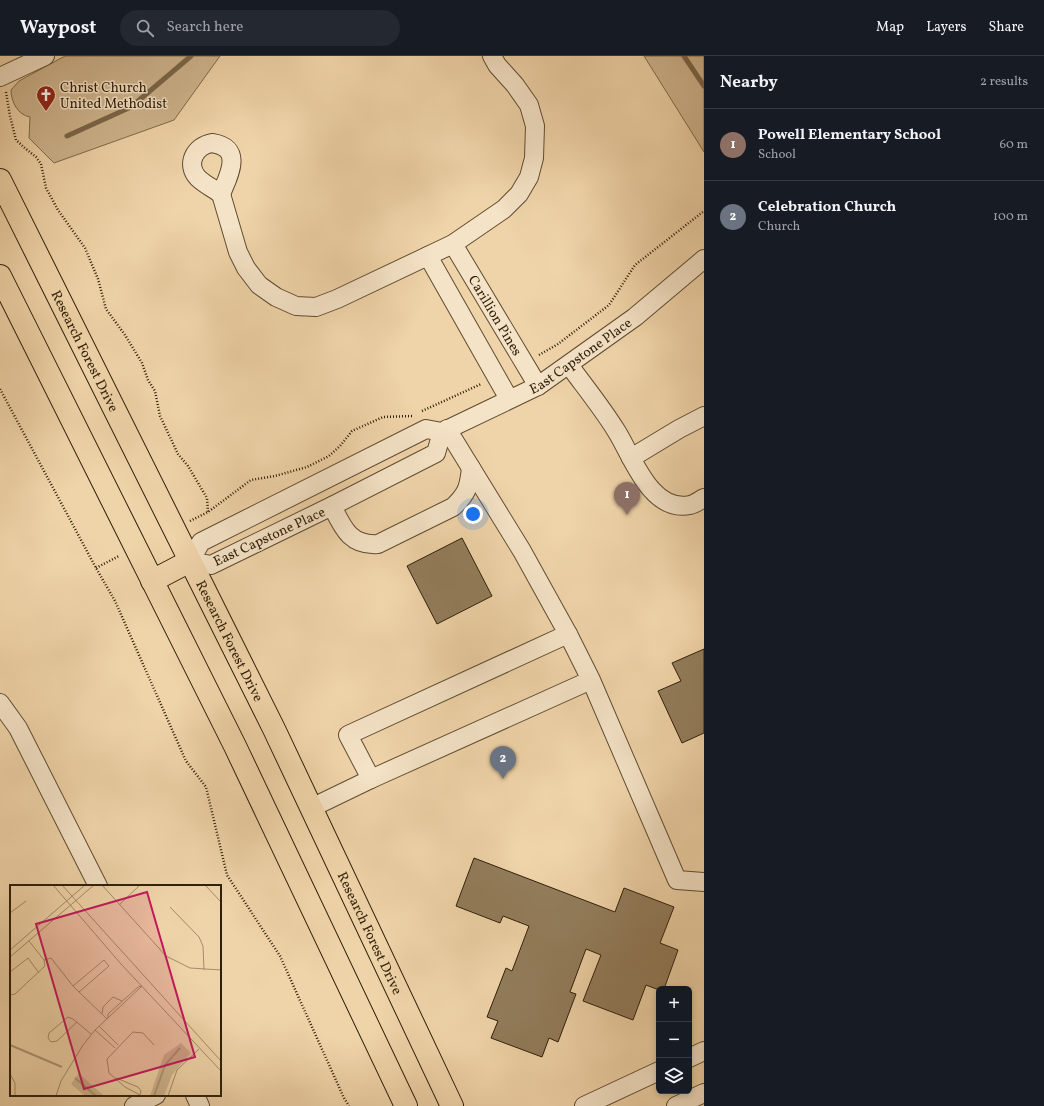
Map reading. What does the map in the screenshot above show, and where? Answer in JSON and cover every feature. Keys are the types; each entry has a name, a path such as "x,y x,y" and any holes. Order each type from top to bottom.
{"main road":[{"name":"Research Forest Drive","path":"0,180 274,729 452,1106"},
{"path":"0,276 235,746 406,1106"},
{"path":"152,581 190,561"}],"street":[{"path":"0,77 45,56"},
{"path":"221,194 238,252 246,268 259,285 276,297 296,306 316,307 337,299 453,244 504,209 519,194 528,177 534,158 535,126 529,105 495,61 481,56"},
{"name":"Carillion Pines","path":"453,244 538,386"},
{"name":"Carillion Pines","path":"428,256 510,400"},
{"name":"East Capstone Place","path":"445,430 436,453 211,565 190,561 201,542 426,429 445,430 538,386 635,317 704,259"},
{"path":"569,365 617,431 648,487 664,501 676,505 690,505 704,498"},
{"path":"631,458 704,416"},
{"path":"445,430 471,468 522,551 568,634 591,680 677,880 704,882"},
{"path":"332,506 343,526 354,539 369,545 378,544 452,507 462,498 467,490 471,468"},
{"path":"371,779 348,735 568,634"},
{"path":"311,808 371,779 591,680"},
{"path":"0,703 18,728 86,859 98,885"},
{"path":"692,1057 704,1051"},
{"path":"584,1106 656,1072"},
{"path":"676,1106 704,1093"},
{"path":"134,1106 154,1096"},
{"path":"195,1096 200,1106"}],"path":[{"path":"0,77 6,89 10,116 16,140 36,157 41,164 46,188 58,210 85,248 98,279 106,309 125,335 142,363 148,380 155,391 160,416 178,454 188,466 207,498 208,512"},
{"path":"524,363 558,344 609,306 635,265 704,211"},
{"path":"174,529 208,512 251,480 275,476 307,467 329,456 340,446 352,431 383,417 412,416 496,377"},
{"path":"0,389 115,601 186,761 206,787 227,875 280,956 349,1106"},
{"path":"96,568 136,547"}],"shaded area":[{"path":"65,56 220,56 174,120 54,163 29,138 30,117 22,114 16,107 12,99 11,90 19,81"},
{"path":"644,56 704,56 704,152"}],"building":[{"path":"462,538 492,596 437,624 407,566"},
{"path":"704,649 704,733 682,743 658,691 681,681 672,663"},
{"path":"474,858 615,912 624,888 674,907 660,943 678,950 665,986 656,986 656,989 646,985 633,1020 583,1001 601,955 586,949 570,992 576,994 558,1042 549,1038 542,1057 491,1038 498,1021 487,1017 506,968 512,971 529,926 503,916 500,923 456,906"}],"waterway":[{"path":"67,136 131,107 191,56"},
{"path":"684,56 704,86"}],"place":[{"name":"Christ Church United Methodist","path":"46,112"},
{"name":"Powell Elementary School","path":"627,515"},
{"name":"Celebration Church","path":"503,779"}]}
